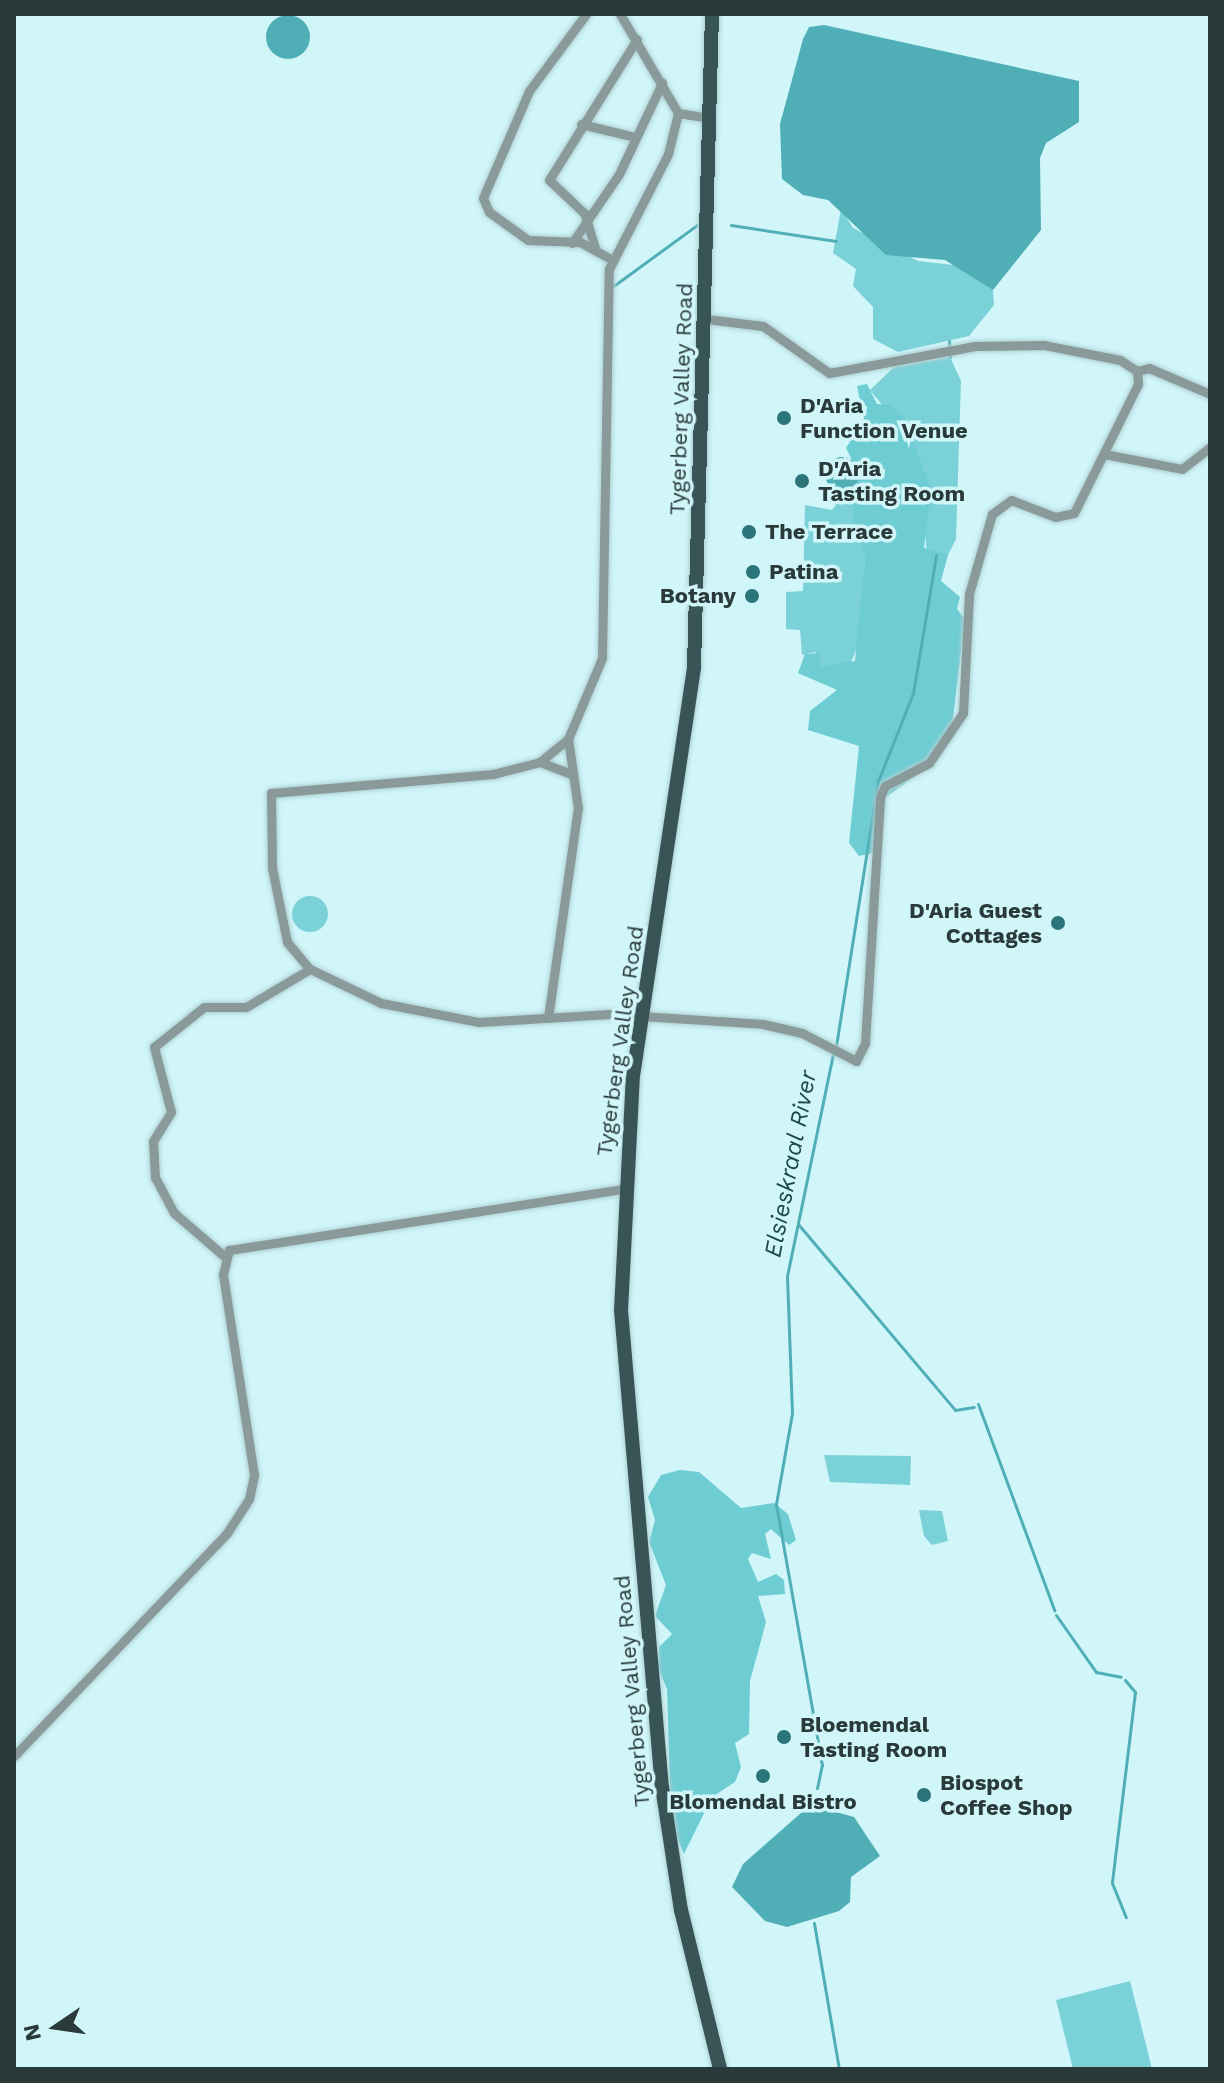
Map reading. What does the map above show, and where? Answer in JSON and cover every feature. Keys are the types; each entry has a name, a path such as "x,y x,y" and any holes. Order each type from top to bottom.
{"main road":[{"name":"Tygerberg Valley Road","path":"712,14 694,668 641,1019 622,1189 622,1343 660,1768 681,1910 720,2069"}],"street":[{"path":"586,14 529,91 483,198 489,212 528,240 595,248 612,260"},
{"path":"620,14 678,113 656,181 612,260 602,658 568,739 540,762 493,774 271,793 281,931 310,969 371,1000 447,1017 763,1024 830,1045 856,1061 865,1043 882,790 929,763 963,713 969,594 992,514 1011,500 1055,517 1074,513 1104,454 1137,371"},
{"path":"595,248 589,223 549,180 581,124 637,39"},
{"path":"572,243 589,223 662,83"},
{"path":"678,113 711,118"},
{"path":"581,124 635,137"},
{"path":"706,319 763,326 829,373 965,348 1066,346 1137,371 1149,368 1210,394"},
{"path":"1104,454 1182,469 1210,447"},
{"path":"548,1018 578,808 568,739"},
{"path":"540,762 572,774"},
{"path":"14,1756 227,1533 249,1499 254,1475 224,1256 174,1213 155,1178 153,1141 171,1112 154,1047 204,1007 246,1007 310,969"},
{"path":"224,1256 239,1245 622,1189"}],"shaded area":[{"path":"288,15 304,21 310,37 304,53 288,59 272,53 266,37 272,21"},
{"path":"824,25 1079,81 1079,122 1046,143 1040,158 1041,230 993,290 945,260 886,255 828,200 803,195 782,179 780,124 803,39 809,27"},
{"path":"841,209 853,228 918,261 962,266 993,290 994,305 969,336 898,352 873,339 873,307 853,286 856,269 833,253"},
{"path":"950,357 961,381 956,539 948,555 927,555 919,463 911,440 870,390 894,367"},
{"path":"867,384 877,404 892,405 903,416 931,489 924,548 948,555 941,581 960,597 957,609 965,619 952,727 918,774 886,797 883,831 873,853 859,856 849,843 859,746 808,730 810,711 837,690 798,673 805,654 820,653 819,667 855,661 865,557 854,527 853,462 846,448 864,419 857,386"},
{"path":"842,457 854,462 859,474 854,486 842,491 830,486 825,474 830,462"},
{"path":"840,499 853,500 865,557 859,643 849,667 818,667 816,652 802,655 800,630 786,629 786,592 803,591 805,505 832,510"},
{"path":"310,896 322,902 328,914 322,926 310,932 298,926 292,914 298,902"},
{"path":"824,1455 911,1456 910,1485 830,1482"},
{"path":"680,1470 699,1472 741,1508 774,1503 788,1514 796,1540 789,1545 771,1529 765,1534 771,1559 752,1553 748,1559 758,1582 776,1574 784,1580 785,1594 758,1596 766,1622 750,1681 749,1734 735,1743 741,1767 735,1782 712,1797 684,1854 671,1824 667,1689 658,1668 659,1647 672,1634 655,1616 666,1585 649,1542 655,1520 648,1497 661,1475"},
{"path":"919,1510 942,1511 948,1541 932,1545 924,1536"},
{"path":"822,1808 854,1817 880,1856 851,1877 850,1902 839,1911 787,1927 765,1921 732,1887 743,1864 801,1813"},
{"path":"1130,1981 1152,2069 1073,2069 1056,2000"}],"waterway":[{"path":"612,287 697,225"},
{"path":"731,225 836,241"},
{"name":"Elsieskraal River","path":"949,341 950,357"},
{"name":"Elsieskraal River","path":"836,1046 878,781 913,693 936,555"},
{"name":"Elsieskraal River","path":"817,1788 822,1765 776,1504 792,1413 787,1276 833,1053"},
{"path":"798,1224 955,1410 974,1407"},
{"path":"978,1404 1054,1610"},
{"path":"1056,1615 1096,1672 1121,1677"},
{"path":"1125,1680 1135,1692 1112,1883 1126,1917"},
{"name":"Elsieskraal River","path":"814,1923 839,2069"}],"place":[{"name":"D'Aria Function Venue","path":"784,418"},
{"name":"D'Aria Tasting Room","path":"802,481"},
{"name":"The Terrace","path":"749,532"},
{"name":"Patina","path":"753,572"},
{"name":"Botany","path":"752,596"},
{"name":"D'Aria Guest Cottages","path":"1058,923"},
{"name":"Bloemendal Tasting Room","path":"784,1737"},
{"name":"Blomendal Bistro","path":"763,1776"},
{"name":"Biospot Coffee Shop","path":"924,1795"}]}
